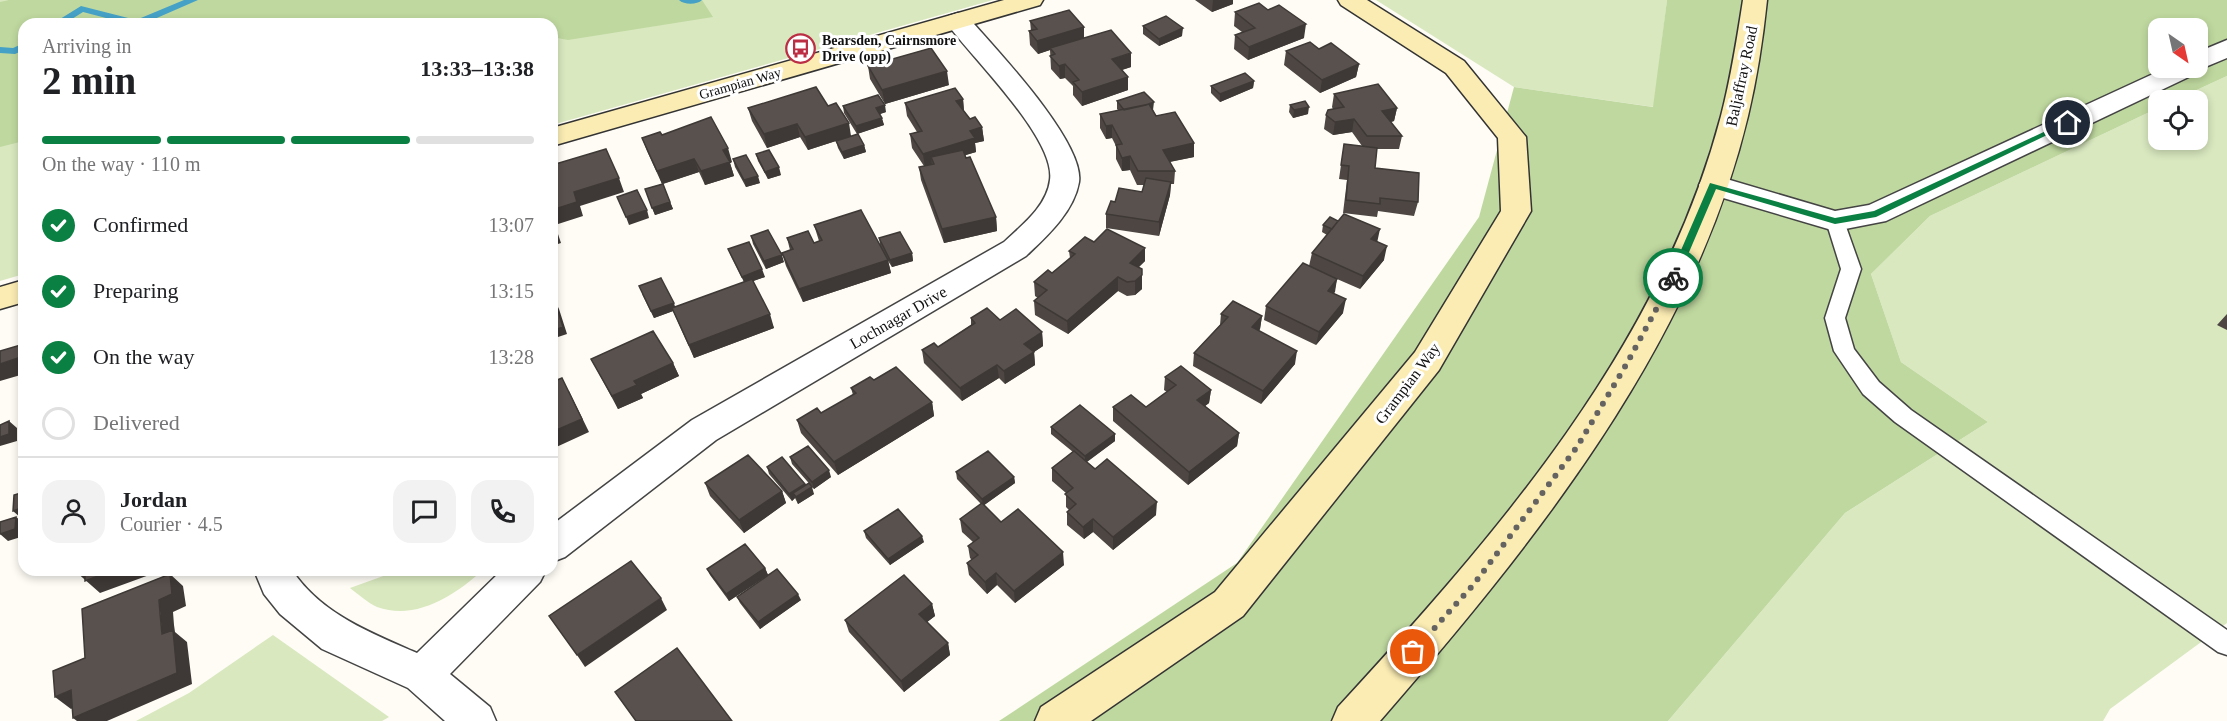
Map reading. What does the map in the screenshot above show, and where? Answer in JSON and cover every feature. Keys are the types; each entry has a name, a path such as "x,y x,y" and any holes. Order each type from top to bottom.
{"street":[{"name":"Grampian Way","path":"558,135 1031,0"},
{"name":"Grampian Way","path":"1056,721 1228,604 1427,361 1516,211 1512,137 1455,67 1350,0"},
{"name":"Baljaffray Road","path":"1353,721 1474,584 1577,447 1626,365 1676,273 1713,185 1739,103 1752,33 1755,0"},
{"name":"Lochnagar Drive","path":"558,541 704,430 1015,249 1044,222 1062,190 1065,169 1042,125 958,21"},
{"path":"2208,57 2227,48"},
{"path":"1713,185 1835,221 1876,214 2165,78"},
{"path":"0,298 18,293"},
{"path":"276,576 294,602 336,636 422,675 475,721"},
{"path":"422,675 521,576"}],"lane":[{"path":"1835,221 1851,269 1835,318 1844,351 1871,388 1903,416 2227,644"}],"green space":[{"path":"0,0 993,0 558,123 558,18 18,18 18,276 0,281"},
{"path":"9,0 702,0 713,17 568,40 558,38 558,18 18,18 18,142 0,147 0,2"},
{"path":"1376,0 1667,0 1654,107 1514,87"},
{"path":"1667,0 2227,0 2227,76 2197,90 2148,90 2148,113 1930,216 1871,274 1901,362 1988,422 1845,513 1668,721 999,721 1237,563 1479,217 1514,87 1653,107"},
{"path":"2227,76 2227,623 2110,709 2103,721 1668,721 1845,513 1988,422 1901,362 1871,274 1930,216 2148,113 2148,150 2208,150 2208,90 2197,90"},
{"path":"383,576 475,576 448,596 421,608 406,611 377,607 350,588"},
{"path":"273,635 389,717 382,721 136,721 189,693"}],"building":[{"path":"1259,3 1268,10 1279,5 1306,24 1249,47 1235,35 1255,28 1235,12"},
{"path":"1069,10 1084,27 1037,41 1029,31 1037,29 1030,21"},
{"path":"1166,16 1183,28 1159,39 1143,26"},
{"path":"1111,30 1131,53 1112,59 1128,77 1082,92 1073,82 1079,80 1065,64 1059,66 1050,56 1055,54 1050,48"},
{"path":"1310,42 1319,49 1331,43 1359,64 1322,80 1286,51"},
{"path":"931,48 947,71 882,90 868,66"},
{"path":"1245,73 1254,81 1220,94 1211,86"},
{"path":"1378,84 1397,108 1382,111 1402,136 1367,136 1354,119 1335,122 1326,115 1328,110 1344,107 1334,94"},
{"path":"816,87 828,106 836,103 849,123 805,137 797,124 764,134 748,108"},
{"path":"955,88 963,99 956,101 970,119 975,117 982,127 970,131 975,138 923,154 910,134 922,131 905,103"},
{"path":"1144,92 1154,102 1124,110 1117,101"},
{"path":"878,95 885,105 876,108 882,118 856,126 843,106"},
{"path":"1305,101 1309,107 1294,110 1290,105"},
{"path":"1149,104 1156,116 1175,112 1194,143 1163,150 1175,171 1138,171 1130,156 1122,158 1116,145 1122,144 1112,125 1106,126 1100,114"},
{"path":"711,117 728,148 723,150 730,162 701,171 694,159 657,171 642,138 660,132 662,135"},
{"path":"858,134 864,145 842,152 836,141"},
{"path":"1344,144 1377,148 1375,168 1419,173 1418,202 1380,198 1380,204 1346,200 1349,166 1341,165"},
{"path":"606,149 619,178 574,192 577,202 558,208 558,163"},
{"path":"769,150 779,167 765,172 756,154"},
{"path":"963,150 966,158 970,157 996,217 942,229 919,167 934,164 931,157"},
{"path":"746,155 758,176 744,180 733,159"},
{"path":"1146,178 1171,182 1159,222 1106,214 1111,201 1115,202 1119,188 1142,192"},
{"path":"663,184 670,202 652,208 645,189"},
{"path":"637,190 647,210 626,217 617,197"},
{"path":"861,210 888,260 799,289 782,253 793,249 787,238 808,231 814,243 822,240 814,225"},
{"path":"1344,214 1380,229 1371,239 1387,246 1363,276 1312,253"},
{"path":"1330,217 1338,221 1332,229 1323,225"},
{"path":"1107,229 1145,248 1130,263 1142,269 1142,275 1135,281 1127,282 1118,277 1067,321 1034,301 1047,290 1034,282 1048,270 1052,273 1075,254 1069,251 1085,237 1094,242"},
{"path":"768,230 782,255 764,261 751,236"},
{"path":"900,232 912,253 890,260 879,238"},
{"path":"749,242 762,269 742,277 728,249"},
{"path":"1303,263 1337,279 1328,291 1346,299 1319,332 1266,306"},
{"path":"661,278 674,303 651,311 639,286"},
{"path":"752,279 770,314 689,345 672,308"},
{"path":"1233,301 1262,316 1252,327 1297,351 1263,391 1194,353 1228,317 1221,314"},
{"path":"987,308 1000,320 1016,309 1042,332 1024,344 1034,352 1004,371 997,365 960,388 922,350 934,343 938,347 975,323 971,318"},
{"path":"558,311 563,327 558,329"},
{"path":"653,331 673,363 634,381 637,385 612,396 591,359"},
{"path":"18,346 18,358 0,364 0,351"},
{"path":"1181,366 1211,390 1197,400 1239,433 1189,472 1113,407 1131,395 1146,407 1176,385 1165,377"},
{"path":"896,367 932,402 834,462 797,420 817,408 821,413 856,393 851,388 870,377 874,380"},
{"path":"562,378 582,419 558,429 558,380"},
{"path":"1080,405 1115,434 1085,456 1051,427"},
{"path":"9,421 9,434 0,437 0,425"},
{"path":"808,446 829,470 812,482 790,457"},
{"path":"988,451 1014,477 982,499 956,472"},
{"path":"1074,451 1095,469 1107,459 1157,502 1113,537 1093,519 1083,527 1067,512 1076,504 1065,494 1073,488 1052,468"},
{"path":"748,455 782,491 739,520 705,483"},
{"path":"782,457 805,484 789,494 767,467"},
{"path":"809,483 812,487 796,497 793,493"},
{"path":"18,494 18,509 13,511 14,495"},
{"path":"982,503 1001,522 1018,509 1063,552 1014,591 996,573 985,582 967,563 978,555 968,546 979,538 960,519"},
{"path":"898,509 922,536 888,559 864,531"},
{"path":"16,517 15,529 0,534 0,522"},
{"path":"745,544 765,568 726,594 707,569"},
{"path":"631,561 661,598 577,655 549,616"},
{"path":"777,569 798,594 758,622 737,597"},
{"path":"904,575 932,604 919,614 948,643 901,681 845,620"},
{"path":"85,576 98,576 85,581"},
{"path":"165,576 170,576 172,594 159,600 162,634 173,630 177,673 73,718 71,690 55,697 53,671 85,658 82,609"},
{"path":"677,648 732,721 636,721 615,692"}],"waterway":[{"path":"149,18 193,0"},
{"path":"684,0 697,0"},
{"path":"67,18 81,9 117,18"},
{"path":"0,50 18,49"}],"way so far":[{"path":"1413,652 1474,584 1577,447 1626,365 1673,278"}],"place":[{"name":"Bearsden, Cairnsmore Drive (opp)","path":"801,48"}],"route":[{"path":"1673,278 1713,185 1835,221 1876,214 2068,123"}]}
